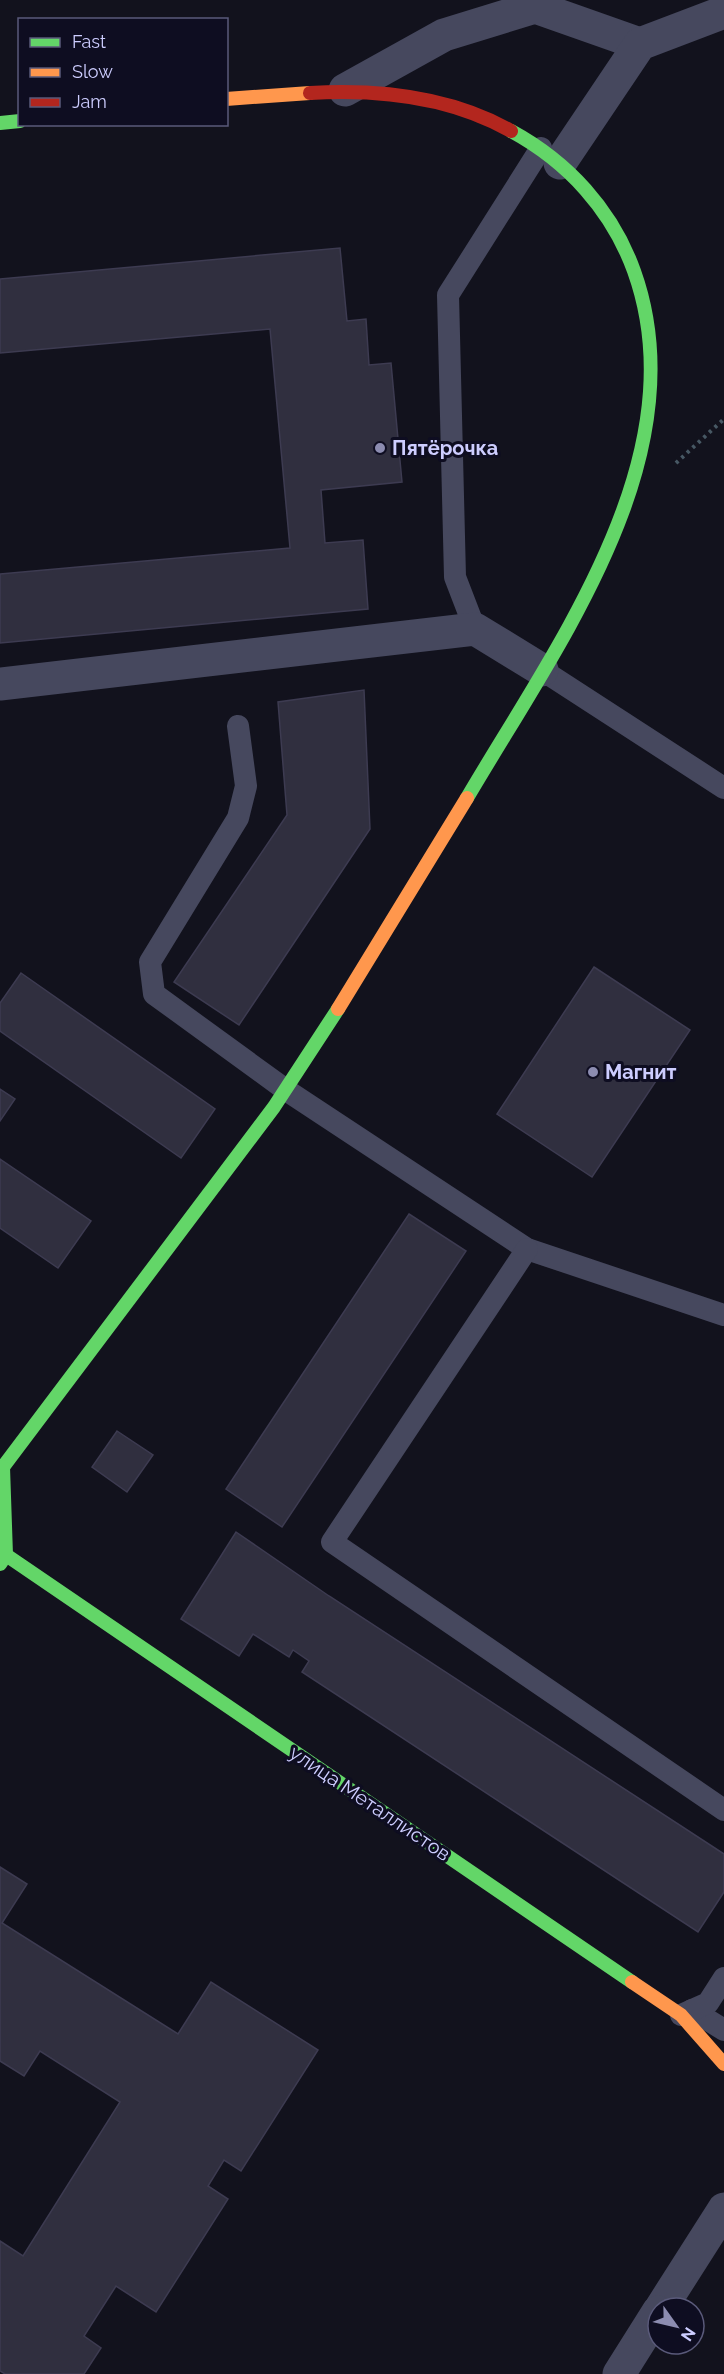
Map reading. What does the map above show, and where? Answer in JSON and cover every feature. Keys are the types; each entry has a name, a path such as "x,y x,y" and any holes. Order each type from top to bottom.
{"main road":[{"path":"2,1466 286,1090 424,872 542,670 625,509 649,423 652,356 643,294 623,240 595,196 551,155 506,126 464,110 408,96 345,90 228,99"},
{"path":"0,123 18,121"},
{"name":"улица Металлистов","path":"2,1466 3,1559 686,2012 724,2064"}],"street":[{"path":"345,90 444,34 535,7 640,44"},
{"path":"551,155 640,44 711,11"},
{"path":"0,684 475,629 542,670"},
{"path":"669,2296 724,2209"},
{"path":"619,2374 646,2331"}],"lane":[{"path":"475,629 455,578 448,295 551,155"},
{"path":"542,670 724,788"},
{"path":"238,726 246,786 238,818 150,962 154,994 286,1090 526,1250 724,1315"},
{"path":"526,1250 332,1542 724,1810"},
{"path":"686,2012 708,2003 724,1978"},
{"path":"686,2012 724,2030"}],"building":[{"path":"340,248 347,321 366,319 369,365 391,363 402,482 321,490 325,543 363,540 368,609 0,643 0,574 290,548 270,329 0,353 0,279"},
{"path":"364,690 370,829 239,1025 174,982 287,815 278,702"},
{"name":"Магнит","path":"594,967 690,1030 592,1177 497,1114"},
{"path":"21,973 215,1109 181,1158 0,1031 0,1003"},
{"path":"0,1089 15,1099 0,1121"},
{"path":"0,1159 91,1221 58,1268 0,1228"},
{"path":"409,1214 466,1251 282,1527 226,1489"},
{"path":"117,1431 153,1455 127,1492 92,1467"},
{"path":"236,1532 329,1596 724,1854 724,1892 698,1932 302,1672 309,1661 293,1650 289,1657 253,1634 239,1656 181,1619"},
{"path":"0,1867 27,1884 2,1923 178,2034 211,1982 318,2050 241,2171 224,2160 208,2186 228,2199 156,2312 116,2286 84,2336 101,2348 84,2374 5,2374 0,2371 0,2241 23,2256 120,2102 40,2051 24,2076 0,2061"}],"traffic: fast":[{"path":"0,123 18,121"},
{"path":"467,798 540,677 576,613 609,546 634,479 648,410 649,340 634,271 625,249 614,228 586,190 551,157 511,131"},
{"path":"3,1467 274,1107 338,1009"},
{"path":"0,1564 6,1555 3,1467"},
{"path":"6,1555 632,1982"}],"traffic: slow":[{"path":"228,99 310,93"},
{"path":"338,1009 467,798"},
{"path":"632,1982 681,2015 724,2064"}],"traffic: jam":[{"path":"310,93 362,92 413,98 464,110 511,131"}],"place":[{"name":"Пятёрочка","path":"380,448"},
{"name":"Магнит","path":"593,1072"}]}
